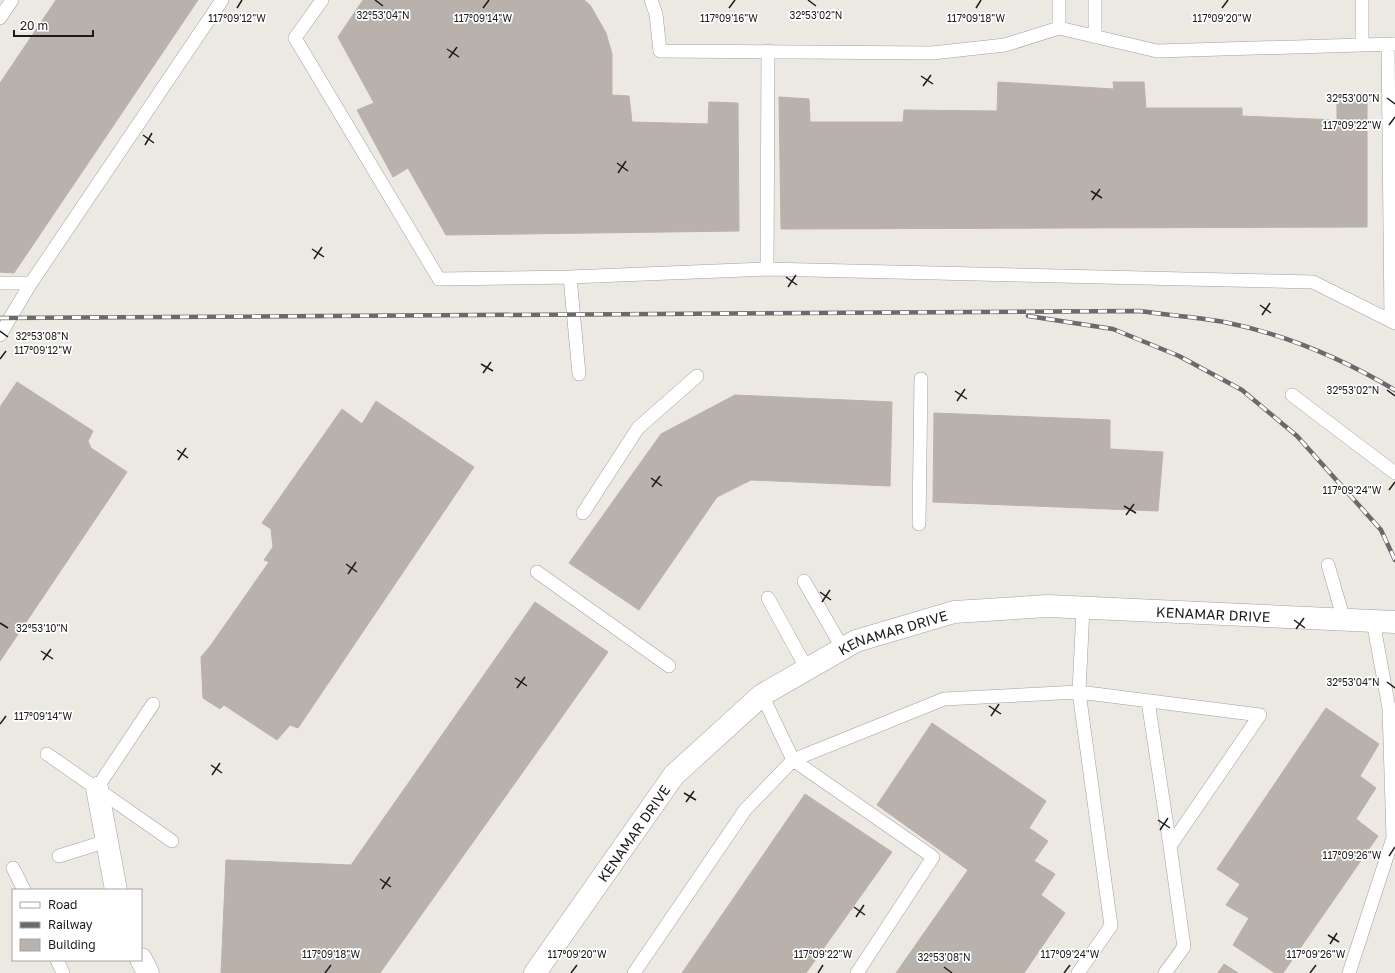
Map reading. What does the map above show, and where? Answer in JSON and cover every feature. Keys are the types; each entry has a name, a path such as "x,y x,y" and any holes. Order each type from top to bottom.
{"street":[{"name":"KENAMAR DRIVE","path":"535,973 674,775 762,695 856,642 954,612 1048,606 1395,622"},
{"path":"97,788 116,889"},
{"path":"142,961 148,973"}],"lane":[{"path":"0,18 12,0"},
{"path":"0,335 31,283 222,0"},
{"path":"322,0 295,38 439,279 570,277 767,270 1313,282 1393,321 1392,44 1157,51 1059,28 1005,45 932,53 660,51 656,14 651,0"},
{"path":"1059,0 1059,28"},
{"path":"1095,0 1095,37"},
{"path":"1362,0 1362,45"},
{"path":"767,270 768,51"},
{"path":"570,277 579,374"},
{"path":"0,283 31,283"},
{"path":"583,513 638,428 698,376"},
{"path":"920,524 921,379"},
{"path":"1292,395 1395,472"},
{"path":"1328,564 1344,620"},
{"path":"537,572 669,666"},
{"path":"804,581 843,649"},
{"path":"768,598 807,669"},
{"path":"1078,973 1111,926 1079,692 1083,608"},
{"path":"1349,973 1393,838 1389,708 1373,621"},
{"path":"634,973 745,810 793,760 944,699 1079,692 1260,715 1170,846"},
{"path":"762,695 793,760 933,857 857,973"},
{"path":"1148,701 1184,947 1165,973"},
{"path":"97,788 153,704"},
{"path":"47,754 172,841"},
{"path":"59,856 107,841"},
{"path":"13,868 24,889"},
{"path":"57,961 63,973"}],"building":[{"path":"56,0 198,0 14,273 0,272 0,83"},
{"path":"363,0 584,0 590,5 606,33 612,54 612,95 629,96 632,122 708,124 709,102 738,103 739,231 446,235 408,168 393,177 357,110 374,103 338,37"},
{"path":"998,82 1114,89 1113,82 1144,82 1146,108 1242,108 1242,116 1337,120 1337,96 1367,93 1367,227 781,229 779,97 809,99 810,122 903,122 904,110 997,111"},
{"path":"17,382 93,431 88,441 91,448 127,472 0,661 0,407"},
{"path":"735,395 892,402 890,486 751,480 717,497 639,610 569,563 661,434"},
{"path":"376,401 474,467 298,728 290,725 277,740 224,705 220,709 203,698 201,657 269,562 264,560 273,547 271,529 262,523 342,409 362,424"},
{"path":"934,413 1110,420 1110,449 1163,452 1158,511 933,502"},
{"path":"535,602 608,652 380,973 221,973 226,860 351,865"},
{"path":"1326,708 1379,744 1360,776 1376,788 1356,819 1378,836 1283,973 1275,973 1233,945 1249,918 1226,905 1240,884 1217,869"},
{"path":"932,723 1046,801 1029,828 1048,841 1034,861 1055,874 1041,895 1065,913 1024,973 896,973 968,870 877,805"},
{"path":"805,794 892,852 806,973 682,973"},
{"path":"1224,964 1238,973 1218,973"}],"railway":[{"path":"0,318 1139,311 1224,322 1269,333 1334,358 1395,390"},
{"path":"1028,316 1113,329 1179,356 1242,390 1297,436 1381,530 1395,560"}]}
